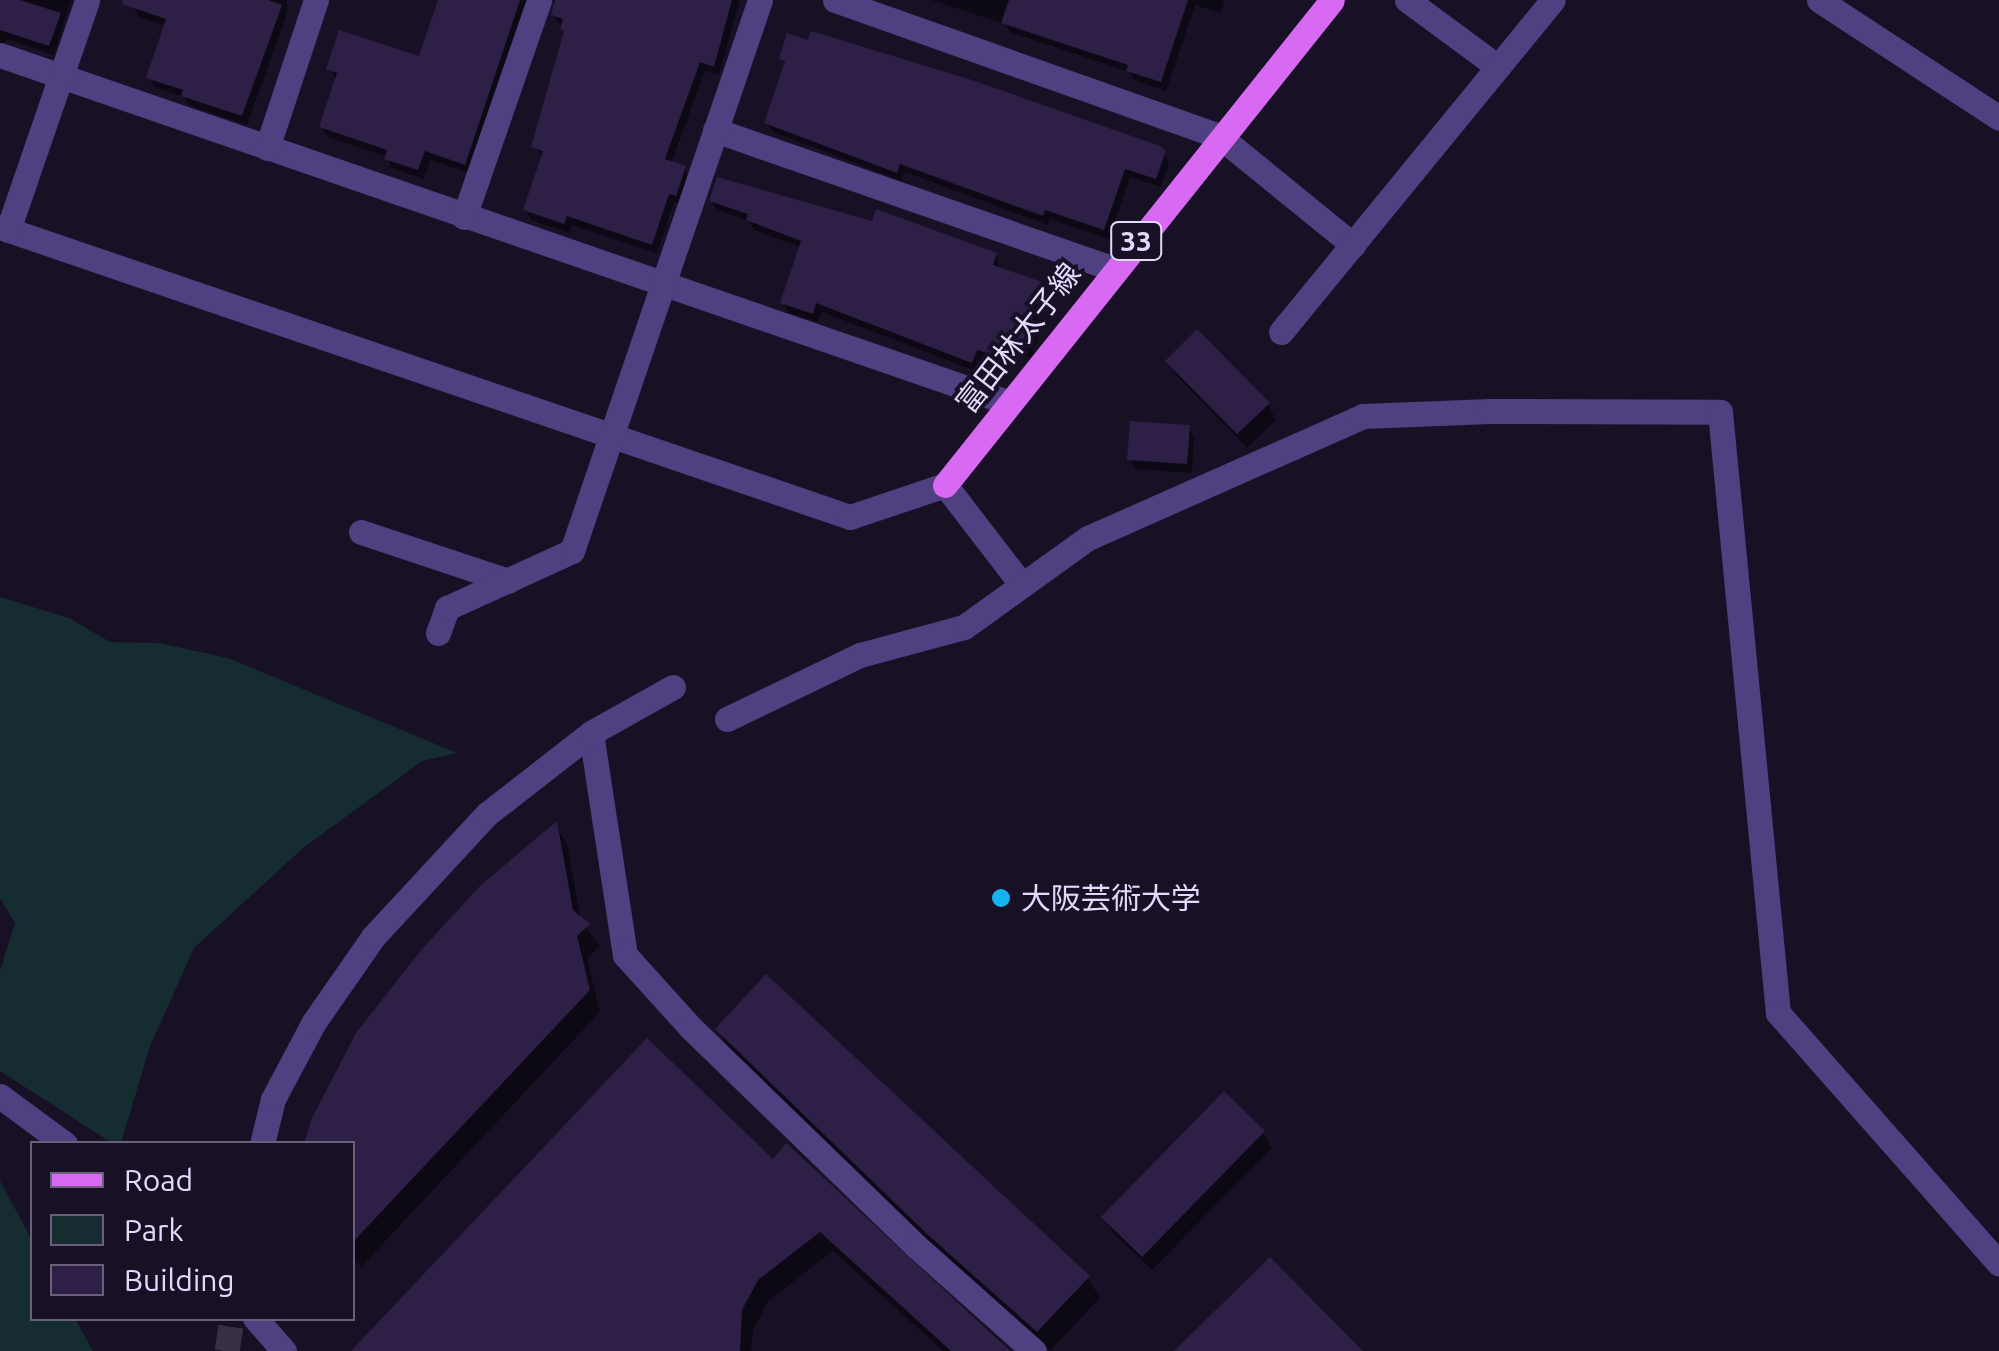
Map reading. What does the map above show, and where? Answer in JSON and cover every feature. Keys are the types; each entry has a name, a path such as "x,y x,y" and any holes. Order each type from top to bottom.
{"main road":[{"name":"富田林太子線","path":"945,485 1219,136 1332,0"}],"street":[{"path":"87,0 4,229 610,439 850,517 945,485 1022,586"},
{"path":"267,148 316,0"},
{"path":"464,217 539,0"},
{"path":"438,633 447,608 572,552 760,0"},
{"path":"836,0 1219,136 1352,245"},
{"path":"1407,0 1498,67"},
{"path":"1282,332 1553,0"},
{"path":"1819,0 1996,116"},
{"path":"0,55 1007,402"},
{"path":"715,130 1114,269"},
{"path":"726,719 860,655 964,627 1088,538 1363,416 1490,411 1720,412 1778,1012 1999,1264"},
{"path":"361,532 508,580"},
{"path":"263,1141 273,1099 289,1068 314,1022 373,937 487,814 592,733 673,686"},
{"path":"592,733 625,955 732,1068 916,1246 1034,1351"},
{"path":"0,1096 61,1141"},
{"path":"258,1321 284,1351"}],"green space":[{"path":"0,597 69,618 110,642 159,643 228,658 457,753 422,761 303,848 194,948 150,1046 122,1141 109,1141 0,1071 0,971 15,923 0,898"},
{"path":"0,1181 30,1236 30,1321 76,1321 93,1351 0,1351"}],"building":[{"path":"0,0 20,0 61,13 49,46 0,30"},
{"path":"123,0 268,0 282,5 242,116 181,96 183,90 146,78 166,19 122,4"},
{"path":"438,0 520,0 465,165 425,151 418,170 384,159 387,150 319,127 337,73 326,69 339,30 419,56"},
{"path":"555,0 732,0 714,67 700,62 665,159 686,166 676,196 669,194 652,245 567,216 564,224 523,210 543,151 531,147 564,31 560,29 563,19 551,15"},
{"path":"1009,0 1188,0 1161,82 1126,71 1128,65 1001,23"},
{"path":"811,31 975,81 1160,146 1166,151 1156,179 1125,169 1104,230 1045,210 1043,216 900,164 897,173 764,123 785,61 779,59 787,33 807,40"},
{"path":"717,177 872,221 876,209 997,253 993,265 1042,282 1027,323 1034,325 1026,349 1016,346 1011,361 977,350 972,363 816,303 813,314 780,303 801,241 746,220 748,214 709,201"},
{"path":"1197,329 1270,403 1237,434 1165,361"},
{"path":"1130,421 1190,425 1187,464 1127,460"},
{"path":"557,821 573,910 590,924 577,936 590,990 355,1240 355,1141 305,1141 312,1118 356,1033 422,949 480,886"},
{"path":"766,974 1090,1276 1037,1332 927,1234 715,1029"},
{"path":"647,1038 773,1159 786,1143 1010,1351 951,1351 820,1232 758,1280 742,1310 740,1351 351,1351"},
{"path":"1224,1091 1265,1131 1142,1257 1101,1217"},
{"path":"1270,1257 1363,1351 1174,1351"}],"tunnel":[{"path":"227,1351 232,1321"}],"place":[{"name":"大阪芸術大学","path":"1001,898"}]}
